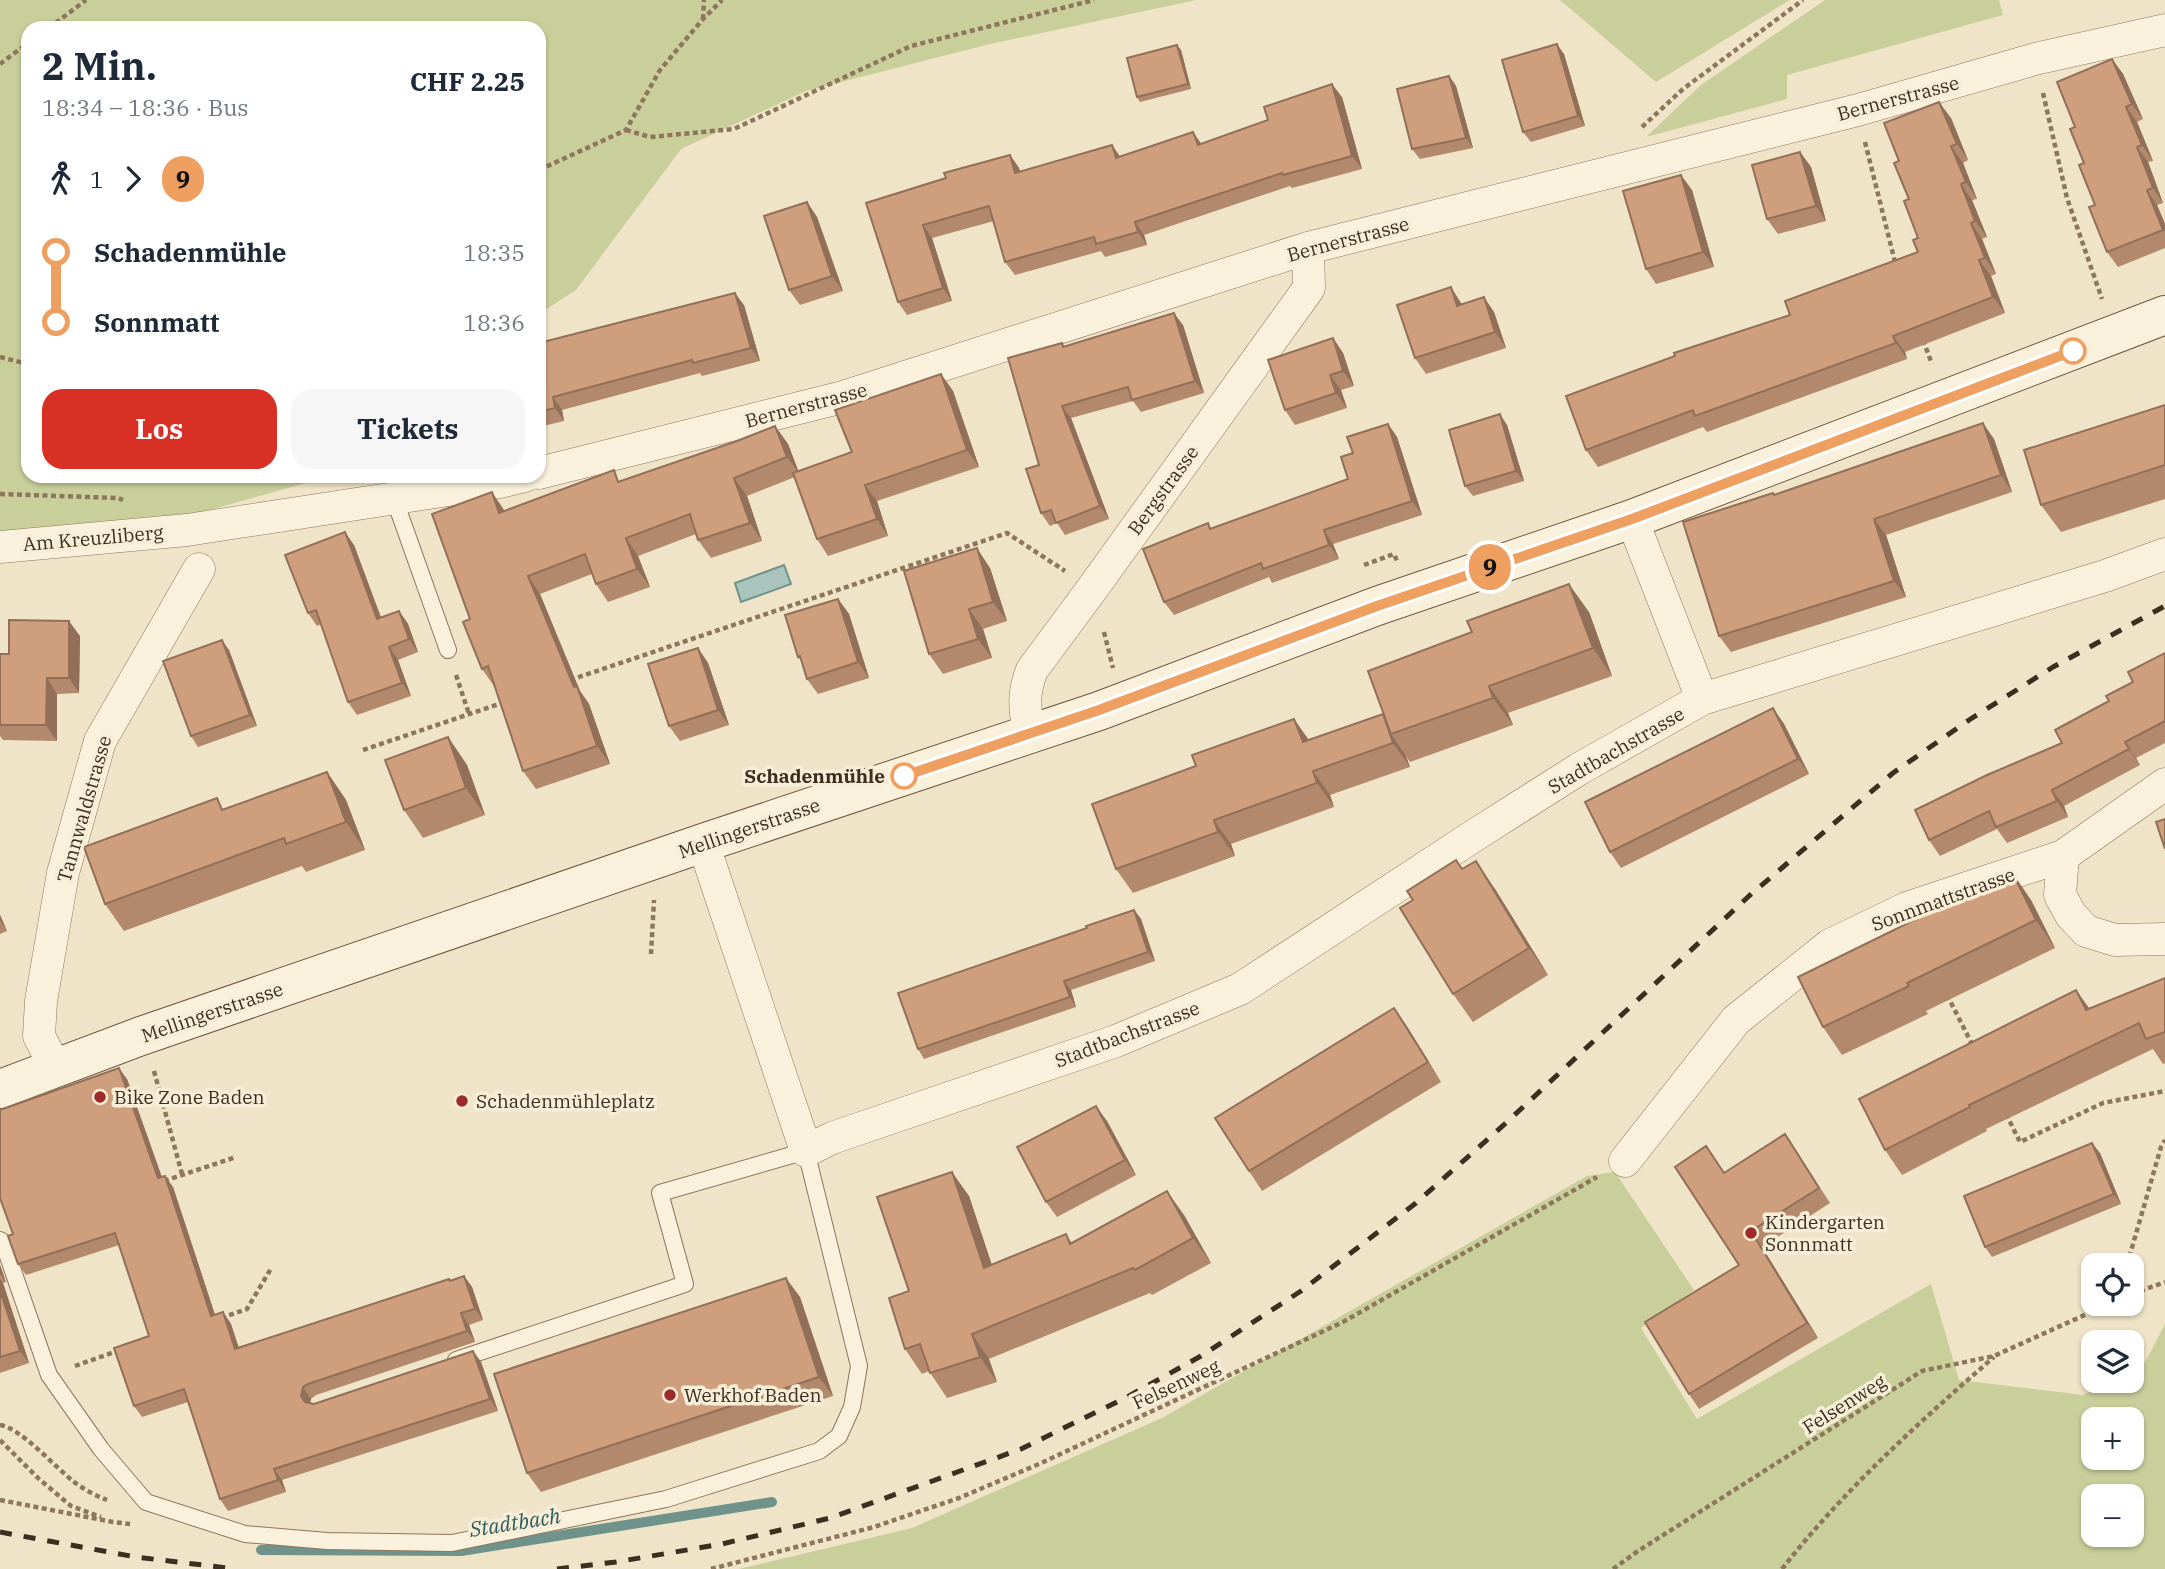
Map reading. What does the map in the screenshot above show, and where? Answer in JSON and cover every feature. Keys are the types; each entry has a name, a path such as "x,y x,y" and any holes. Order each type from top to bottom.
{"main road":[{"name":"Mellingerstrasse","path":"0,1089 141,1036 1099,710 1377,606 1632,519 2165,315"}],"street":[{"name":"Bernerstrasse","path":"546,470 843,397 1308,248 1858,110 2035,60 2165,30"},
{"name":"Bergstrasse","path":"1029,734 1024,704 1032,670 1309,288 1308,248"},
{"path":"394,498 493,483"},
{"name":"Am Kreuzliberg","path":"0,547 187,530 394,498"},
{"name":"Stadtbachstrasse","path":"1632,519 1702,699"},
{"name":"Stadtbachstrasse","path":"806,1151 832,1138 1116,1041 1240,989 1556,784 1702,699 2105,576 2165,554"},
{"name":"Tannwaldstrasse","path":"55,1067 39,1036 41,1001 63,873 100,741 199,569"},
{"name":"Sonnmattstrasse","path":"1625,1161 1736,1020 1829,945 1907,908 2063,856 2165,784"},
{"path":"703,843 806,1151"},
{"path":"2063,856 2060,895 2071,915 2086,931 2115,940 2165,939"}],"lane":[{"path":"394,498 449,650"},
{"path":"1,1241 49,1375 102,1448 146,1502 245,1534 327,1541 452,1543 666,1499 819,1451 839,1436 852,1407 859,1366 806,1151 660,1194 685,1284 436,1366"}],"path":[{"path":"58,21 86,0"},
{"path":"703,19 704,0"},
{"path":"546,167 626,130 660,70 722,0"},
{"path":"626,130 650,137 734,129 911,46 1094,0"},
{"path":"1636,133 1683,89 1803,0"},
{"path":"0,64 21,48"},
{"path":"2035,60 2067,198 2104,303"},
{"path":"1858,110 1898,271"},
{"path":"1921,333 1935,371"},
{"path":"0,357 21,362"},
{"path":"558,685 1007,533 1058,567"},
{"path":"1364,565 1394,554 1399,565"},
{"path":"1104,633 1114,670"},
{"path":"449,650 468,714"},
{"path":"363,750 507,701"},
{"path":"651,954 654,900"},
{"path":"1942,985 1978,1058"},
{"path":"153,1070 182,1174"},
{"path":"2002,1106 2020,1142 2103,1103 2165,1090"},
{"path":"2130,1253 2165,1140"},
{"path":"159,1184 236,1157"},
{"name":"Felsenweg","path":"711,1569 874,1527 959,1498 1040,1464 1343,1322 1625,1161"},
{"path":"216,1319 247,1309 272,1267"},
{"path":"2144,1290 2165,1282"},
{"name":"Felsenweg","path":"1613,1569 1922,1371 1994,1356 2082,1316"},
{"path":"49,1375 128,1347"},
{"path":"1782,1569 1852,1488 1899,1441 1994,1356"},
{"path":"0,1425 7,1426 75,1483 105,1499 146,1502"},
{"path":"0,1440 71,1506 113,1522 0,1500"}],"green space":[{"path":"0,0 1196,0 990,44 806,91 681,149 576,290 546,309 546,21 21,21 21,483 306,483 199,513 0,539"},
{"path":"1560,0 1790,0 1656,82"},
{"path":"1825,0 1999,0 2003,15 1787,75 1787,99 1646,137 1701,85"},
{"path":"1615,1172 1694,1290 1641,1328 1697,1419 1931,1284 1959,1380 2083,1395 2144,1393 2144,1364 2165,1324 2165,1569 739,1569 912,1528 1162,1418 1587,1176"}],"water":[{"path":"784,565 791,584 741,602 735,583"}],"building":[{"path":"1557,44 1578,116 1523,132 1502,60"},
{"path":"1177,45 1188,84 1137,97 1127,58"},
{"path":"2112,59 2132,104 2126,107 2142,145 2137,147 2153,188 2147,190 2163,230 2107,252 2089,207 2095,205 2079,165 2084,163 2070,129 2075,127 2057,82"},
{"path":"1449,76 1466,138 1412,149 1397,89"},
{"path":"1332,84 1352,156 1283,175 1282,173 1135,222 1138,232 1096,244 1094,237 1005,262 989,206 923,225 943,288 898,302 866,203 946,178 944,173 1010,155 1015,173 1112,145 1116,158 1193,132 1198,145 1268,120 1264,107"},
{"path":"1939,102 1957,144 1951,146 1966,182 1961,184 1975,221 1971,223 1985,258 1979,260 1993,297 1893,336 1896,343 1695,416 1693,410 1586,450 1566,396 1675,356 1674,353 1790,315 1785,301 1918,252 1913,240 1918,238 1904,201 1909,199 1894,163 1899,161 1884,123"},
{"path":"1800,152 1816,206 1767,219 1752,165"},
{"path":"1681,175 1703,252 1646,269 1623,191"},
{"path":"807,202 832,276 789,290 764,216"},
{"path":"1451,287 1457,306 1484,297 1495,332 1415,358 1397,305"},
{"path":"735,293 751,348 693,363 692,360 553,397 555,408 546,410 546,341"},
{"path":"1174,313 1195,381 1132,400 1128,387 1062,406 1100,506 1056,523 1051,510 1041,513 1026,469 1039,465 1008,358 1062,343 1063,347"},
{"path":"1333,338 1343,371 1330,375 1336,393 1285,410 1268,360"},
{"path":"941,374 967,450 865,485 877,519 817,539 793,473 852,452 835,410"},
{"path":"2165,405 2165,465 2041,505 2024,450"},
{"path":"1500,414 1516,471 1465,486 1449,430"},
{"path":"1983,423 2001,475 1874,519 1894,581 1719,636 1683,522 1773,493 1774,495"},
{"path":"1388,424 1412,501 1324,530 1329,545 1263,569 1261,563 1164,602 1143,549 1208,523 1210,529 1348,479 1341,457 1353,453 1347,437"},
{"path":"775,426 787,457 734,478 750,523 698,540 690,514 626,538 637,569 596,584 585,554 528,576 574,687 577,686 597,746 523,771 488,666 482,669 463,622 470,619 432,514 492,492 499,513 614,470 618,482"},
{"path":"345,532 377,619 399,611 409,639 389,647 402,683 348,702 316,610 308,613 285,555"},
{"path":"977,548 993,602 969,609 978,639 929,654 904,571"},
{"path":"1569,584 1593,648 1489,686 1493,698 1391,734 1368,671 1472,632 1467,621"},
{"path":"838,599 858,662 807,679 785,615"},
{"path":"9,620 69,621 69,678 47,678 46,725 0,725 0,654 9,654"},
{"path":"222,640 250,715 191,736 163,661"},
{"path":"698,648 718,710 669,726 648,664"},
{"path":"2165,653 2165,721 2125,742 2129,749 2052,790 2057,801 1996,827 1989,811 1929,840 1915,810 2062,743 2055,730 2109,701 2106,696 2133,682 2128,672"},
{"path":"1773,708 1798,759 1610,852 1585,802"},
{"path":"1383,714 1393,743 1313,771 1317,783 1214,820 1218,832 1116,869 1092,804 1196,766 1192,755 1294,719 1303,742"},
{"path":"448,737 466,788 404,810 385,760"},
{"path":"327,772 346,822 286,844 284,838 105,904 84,847 217,798 222,810"},
{"path":"2165,819 2165,849 2156,822"},
{"path":"1456,860 1462,869 1476,861 1529,948 1453,994 1400,908 1413,900 1407,891"},
{"path":"2012,872 2036,920 1823,1027 1798,977"},
{"path":"1134,910 1148,952 1064,981 1070,997 918,1049 898,993"},
{"path":"2165,978 2165,1032 2146,1039 2139,1023 1969,1105 1970,1107 1885,1150 1859,1099 2076,990 2086,1010"},
{"path":"1394,1008 1428,1062 1249,1171 1215,1118"},
{"path":"119,1068 158,1178 165,1176 211,1316 223,1312 235,1349 464,1276 475,1309 461,1313 467,1331 308,1384 303,1387 301,1396 305,1402 314,1404 473,1351 490,1399 274,1469 278,1480 220,1499 184,1389 134,1406 114,1348 149,1336 115,1233 18,1264 8,1236 13,1234 0,1198 0,1110"},
{"path":"1096,1106 1125,1160 1046,1202 1017,1147"},
{"path":"1785,1134 1819,1188 1751,1231 1807,1323 1689,1394 1645,1322 1739,1265 1675,1167 1706,1146 1724,1173"},
{"path":"2092,1143 2114,1194 1985,1247 1964,1196"},
{"path":"952,1172 984,1268 1066,1234 1070,1244 1167,1191 1193,1238 1135,1270 1133,1268 972,1334 980,1357 930,1373 920,1344 905,1349 889,1298 909,1291 877,1197"},
{"name":"Werkhof Baden","path":"786,1278 819,1377 527,1473 494,1374"},
{"path":"0,1290 20,1351 0,1357"}],"waterway":[{"name":"Stadtbach","path":"261,1550 461,1551 772,1502"}],"railway":[{"path":"557,1569 722,1544 830,1518 1021,1449 1127,1397 1201,1356 1301,1291 1416,1203 1507,1122 1749,896 1893,773 1969,720 2053,667 2165,606"},
{"path":"0,1532 136,1557 236,1569"}],"bus line":[{"name":"9","path":"904,776 1099,710 1377,606 1632,519 2073,351"}],"place":[{"name":"Schadenmühle","path":"904,776"},
{"name":"Bike Zone Baden","path":"100,1097"},
{"name":"Schadenmühleplatz","path":"462,1101"},
{"name":"Kindergarten Sonnmatt","path":"1751,1233"},
{"name":"Werkhof Baden","path":"670,1395"}]}
